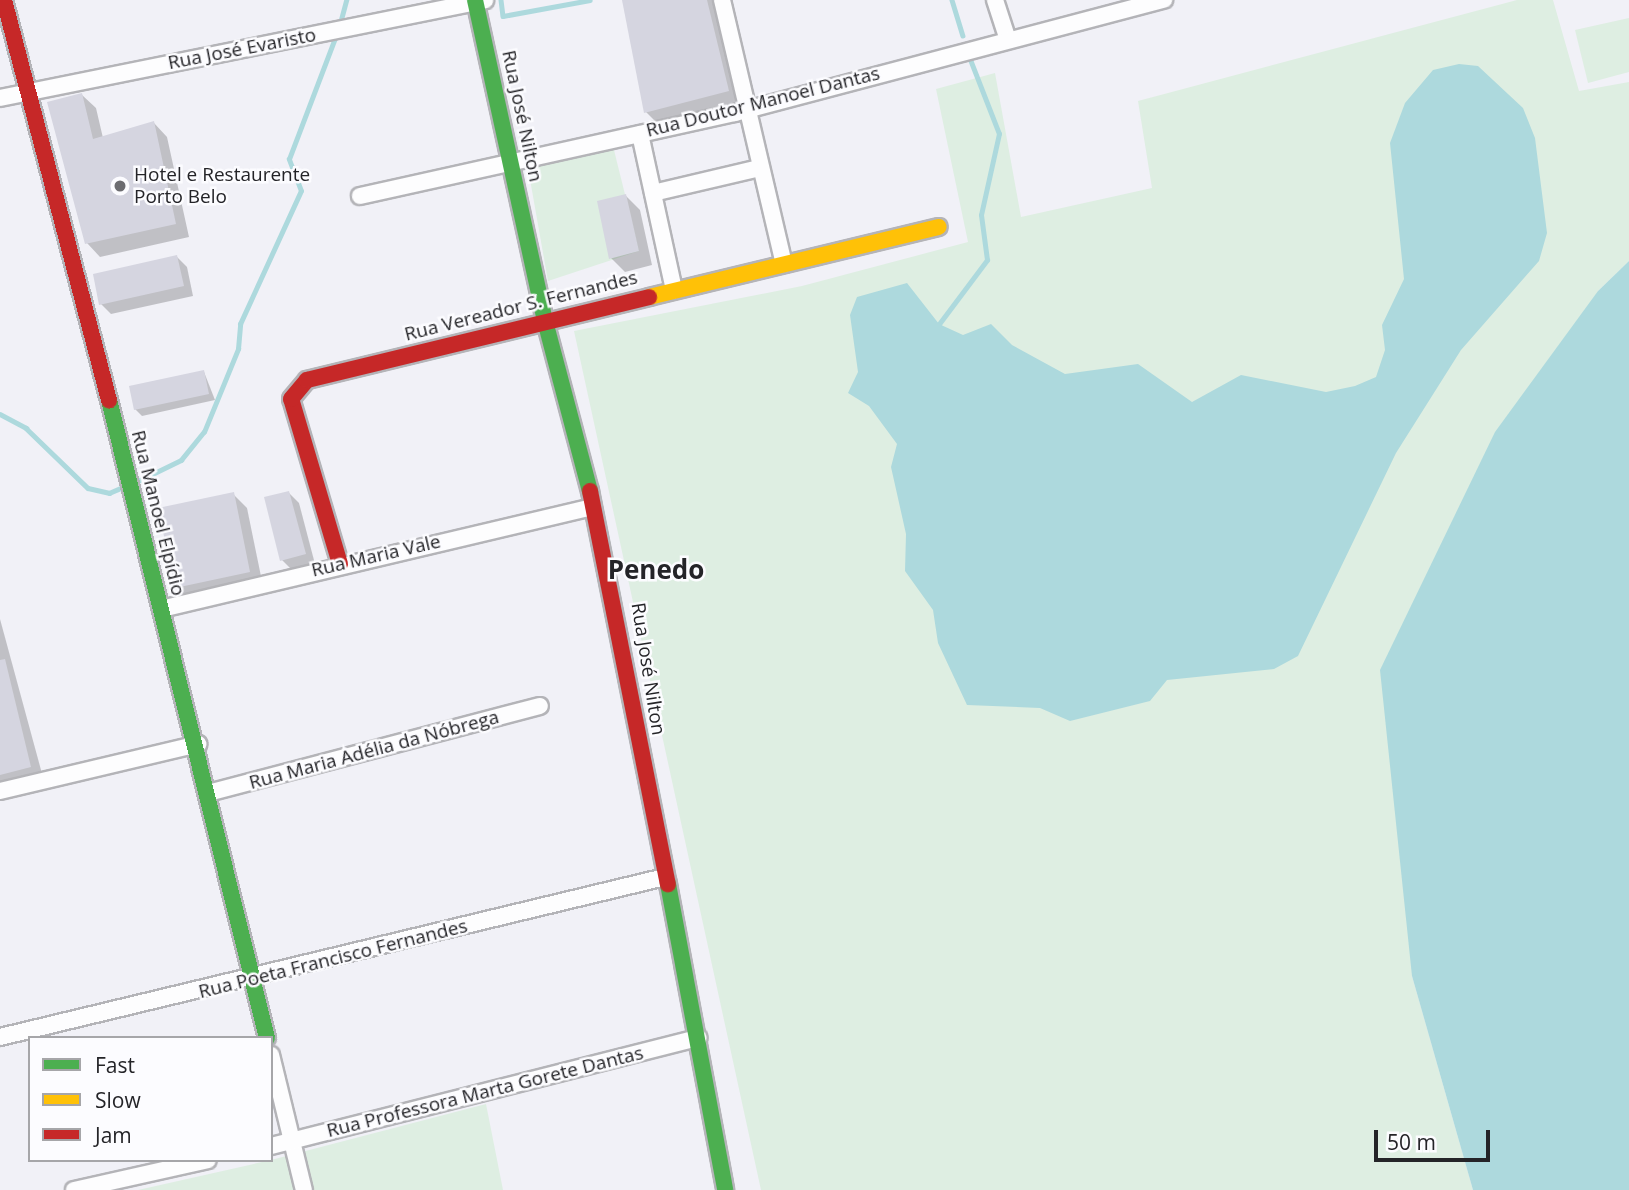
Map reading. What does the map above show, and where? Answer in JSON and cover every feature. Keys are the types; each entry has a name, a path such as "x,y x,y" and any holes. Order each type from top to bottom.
{"street":[{"name":"Rua Manoel Elpídio","path":"4,0 25,92 199,744 208,793 267,1036"},
{"path":"722,0 784,264"},
{"path":"995,0 1007,37"},
{"name":"Rua Doutor Manoel Dantas","path":"360,195 746,110 1007,37 1164,0"},
{"name":"Rua José Evaristo","path":"0,98 479,1"},
{"name":"Rua José Nilton","path":"479,1 545,321 592,506 608,557 665,877 699,1038 726,1187"},
{"path":"640,134 674,290"},
{"path":"653,193 760,168"},
{"name":"Rua Vereador S. Fernandes","path":"340,564 303,453 291,399 297,386 545,321 939,227"},
{"name":"Rua Maria Vale","path":"161,609 340,564 592,506"},
{"name":"Rua Maria Adélia da Nóbrega","path":"208,793 540,706"},
{"path":"0,791 199,744"},
{"name":"Rua Poeta Francisco Fernandes","path":"0,1037 253,979 665,877"},
{"name":"Rua Professora Marta Gorete Dantas","path":"273,1146 699,1038"},
{"path":"273,1063 304,1190"},
{"path":"75,1190 199,1162"}],"green space":[{"path":"1517,0 1553,0 1579,91 1629,82 1629,261 1598,291 1412,976 1473,1190 761,1190 574,331 802,286 968,242 936,89 995,73 1021,217 1152,188 1138,101"},
{"path":"1629,18 1629,72 1588,83 1575,30"},
{"path":"613,146 639,251 548,281 528,168"},
{"path":"486,1104 503,1190 138,1190 262,1162 273,1162 273,1159"}],"water":[{"path":"1459,64 1478,66 1523,108 1535,138 1547,233 1539,261 1461,350 1396,453 1298,656 1274,669 1167,680 1150,701 1070,721 1040,708 967,705 938,643 933,610 905,571 906,534 891,467 897,444 869,406 848,393 858,372 850,315 857,297 907,283 939,324 963,335 991,324 1012,345 1065,374 1138,364 1192,402 1241,375 1326,392 1355,386 1376,377 1385,350 1382,325 1404,279 1390,143 1405,103 1433,70"},
{"path":"1629,261 1629,1190 1473,1190 1412,976 1380,670 1495,432 1598,291"}],"building":[{"path":"622,0 707,0 729,91 644,113"},
{"name":"Hotel e Restaurente Porto Belo","path":"82,93 93,139 154,121 176,224 85,244 47,102"},
{"path":"626,194 639,251 609,259 597,201"},
{"path":"177,255 184,286 99,305 93,274"},
{"path":"204,370 209,394 134,410 129,386"},
{"path":"289,491 306,554 280,561 264,497"},
{"path":"234,492 250,572 175,588 158,508"},
{"path":"5,659 31,767 0,775 0,660"}],"waterway":[{"path":"339,27 346,0"},
{"path":"501,0 503,16 590,0"},
{"path":"952,0 963,35"},
{"path":"138,481 181,460 204,432 238,349 240,324 301,191 289,159 336,35"},
{"path":"939,324 987,260 981,215 999,134 969,57"},
{"path":"0,414 26,428 88,488 109,493 123,487"}],"traffic: fast":[{"path":"475,0 545,321 590,491"},
{"path":"109,400 267,1036"},
{"path":"668,884 725,1190"}],"traffic: slow":[{"path":"649,297 939,227"}],"traffic: jam":[{"path":"4,0 109,400"},
{"path":"340,564 291,399 307,380 649,297"},
{"path":"590,491 668,884"}],"place":[{"name":"Hotel e Restaurente Porto Belo","path":"120,186"}],"district":[{"name":"Penedo","path":"656,570"}]}
